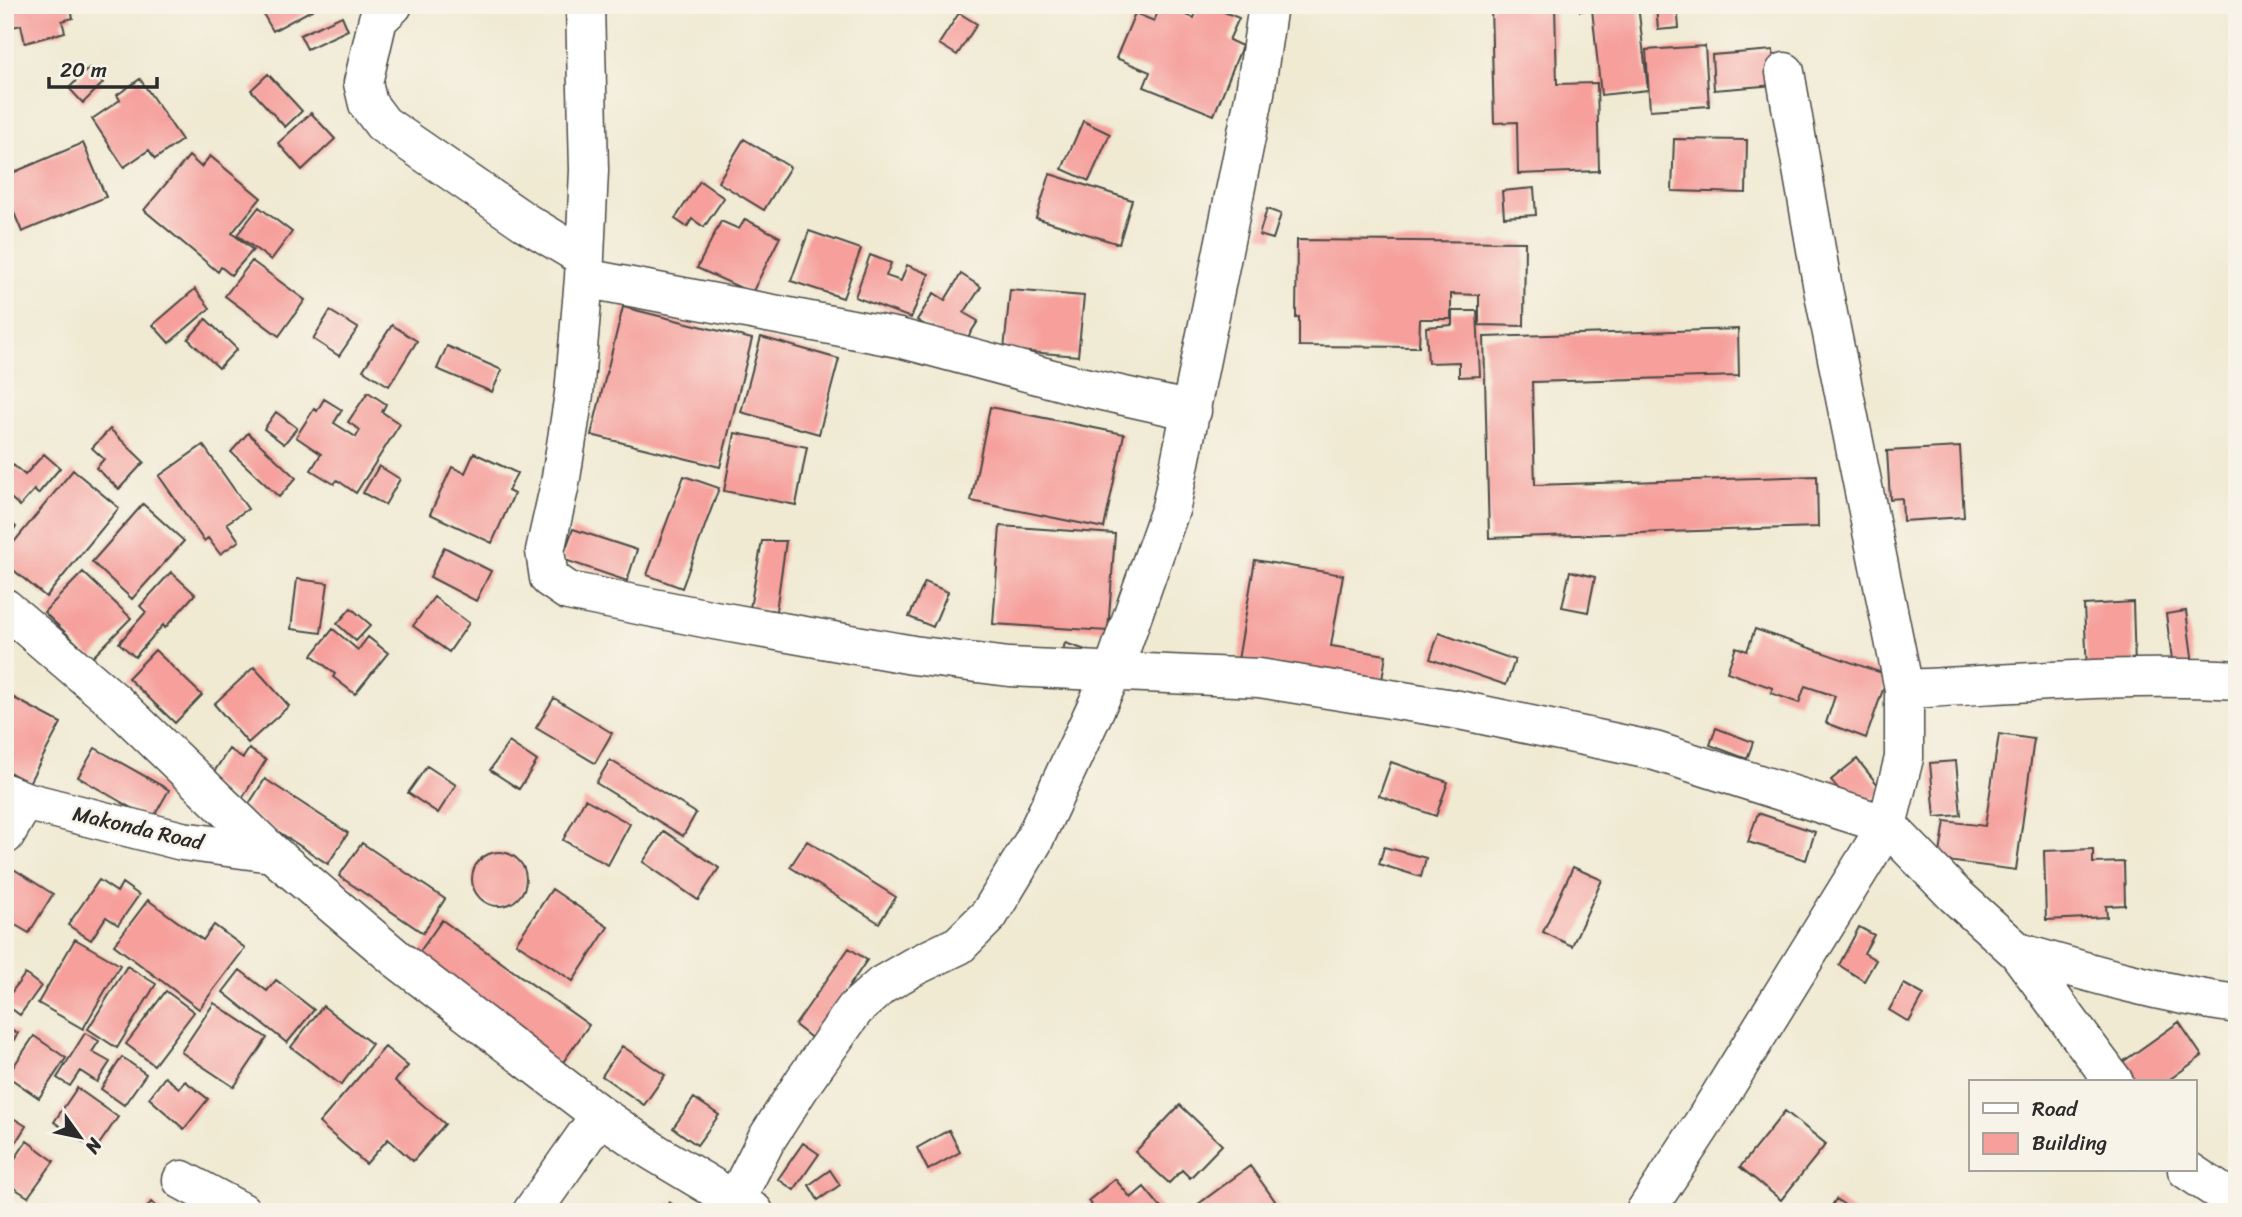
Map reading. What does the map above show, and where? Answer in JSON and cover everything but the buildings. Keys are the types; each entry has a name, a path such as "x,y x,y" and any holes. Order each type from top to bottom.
{"street":[{"path":"585,5 589,170 585,268 573,394 560,484 545,551 549,578 568,591 913,655 1009,667 1259,678 1460,710 1655,751 1887,825 1955,895 2018,952 2113,1080"},
{"path":"5,608 115,702 272,853 397,959 600,1115 654,1152 745,1205 766,1140 855,1009 882,985 960,945 989,915 1033,842 1113,671 1171,507 1255,93 1268,5"},
{"path":"381,10 363,83 368,104 383,124 525,222 585,268 899,338 1075,386 1192,411"},
{"path":"1645,1212 1702,1125 1887,825 1904,758 1905,689 1823,289 1785,72"},
{"path":"1905,689 2091,681 2206,678 2237,680"},
{"path":"5,835 15,797"},
{"name":"Makonda Road","path":"15,797 182,841 272,853"},
{"path":"2018,952 2113,979 2237,1004"},
{"path":"532,1212 600,1115"},
{"path":"2191,1172 2237,1203"},
{"path":"182,1180 242,1212"}]}
